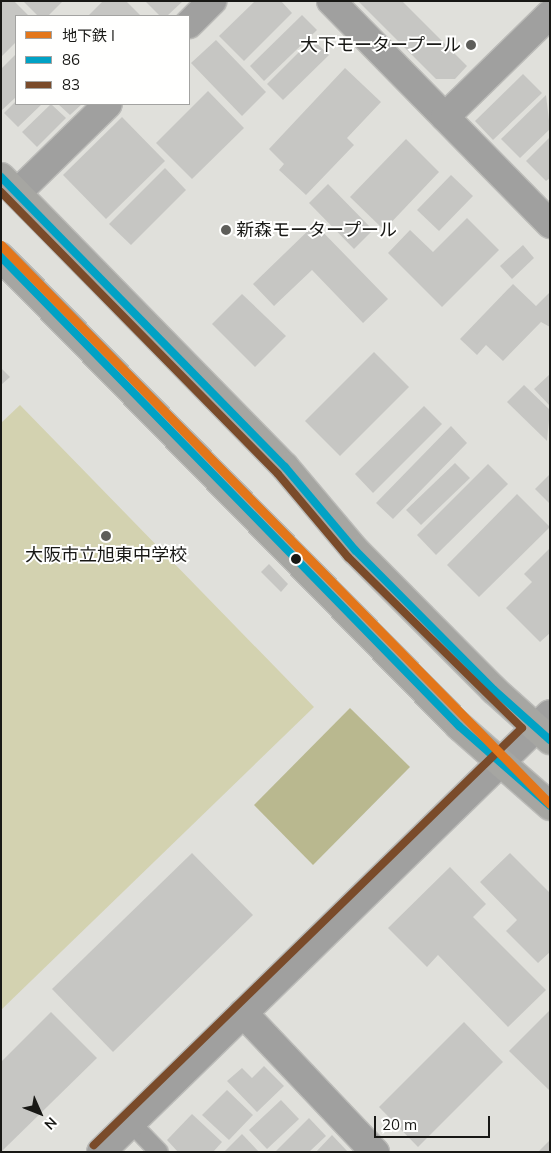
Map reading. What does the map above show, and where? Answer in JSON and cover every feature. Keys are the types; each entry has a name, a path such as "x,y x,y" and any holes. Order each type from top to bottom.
{"highway":[{"path":"9,185 285,467 355,550 545,728"},
{"path":"1,257 459,726 550,806"}],"street":[{"path":"190,23 212,1"},
{"path":"330,1 550,224"},
{"path":"445,117 550,14"},
{"path":"9,185 107,105"},
{"path":"101,1152 501,762 545,728"},
{"path":"243,1014 375,1152"}],"lane":[{"path":"131,1123 159,1152"}],"shaded area":[{"path":"20,405 314,707 1,1010 1,423"},
{"path":"350,708 410,767 313,865 254,805"}],"building":[{"path":"1,1 14,1 28,15 15,15 15,43 1,57"},
{"path":"23,1 63,1 49,15 37,15"},
{"path":"103,1 126,1 140,15 89,15"},
{"path":"145,1 183,1 168,15 159,15"},
{"path":"255,1 281,1 292,13 244,61 219,36"},
{"path":"358,1 402,1 467,66 455,79 436,79"},
{"path":"302,15 317,30 264,81 250,66"},
{"path":"312,39 329,55 283,100 267,84"},
{"path":"216,40 266,92 242,116 191,63"},
{"path":"15,55 15,98 1,111 1,69"},
{"path":"345,68 381,102 347,138 354,145 306,195 279,170 284,164 269,149"},
{"path":"523,74 542,93 493,140 475,121"},
{"path":"208,91 244,128 192,179 156,143"},
{"path":"546,95 550,129 520,158 501,139"},
{"path":"15,102 15,105 41,105 18,127 4,113"},
{"path":"50,105 66,118 37,147 22,132"},
{"path":"59,105 81,105 70,115"},
{"path":"122,117 165,161 106,219 63,175"},
{"path":"550,137 550,178 546,181 526,161"},
{"path":"406,139 439,172 384,230 350,197"},
{"path":"165,168 186,190 131,245 109,224"},
{"path":"451,175 473,196 439,231 417,210"},
{"path":"328,184 373,230 354,249 309,203"},
{"path":"467,218 499,250 442,307 388,253 410,230 433,252"},
{"path":"315,224 388,299 363,323 312,270 274,306 253,284"},
{"path":"523,245 534,258 512,279 500,266"},
{"path":"513,284 536,306 550,292 550,327 541,322 503,361 486,345 477,355 460,339"},
{"path":"242,294 286,336 255,367 212,324"},
{"path":"374,352 409,387 340,456 305,421"},
{"path":"1,368 10,377 1,385"},
{"path":"550,374 550,406 534,389"},
{"path":"524,385 550,410 547,441 507,402"},
{"path":"424,406 442,424 373,493 355,474"},
{"path":"451,426 467,443 393,519 376,503"},
{"path":"455,463 470,478 421,525 406,510"},
{"path":"488,464 508,484 436,555 417,535"},
{"path":"550,474 550,504 535,489"},
{"path":"517,494 550,527 479,597 447,565"},
{"path":"550,548 550,633 540,642 506,608 532,582 524,574"},
{"path":"269,564 288,584 281,592 261,572"},
{"path":"192,853 253,915 113,1052 52,989"},
{"path":"510,853 550,893 550,952 538,963 506,931 517,920 480,882"},
{"path":"450,867 486,904 473,917 546,990 508,1027 438,955 427,967 388,928"},
{"path":"550,1010 550,1091 509,1051"},
{"path":"51,1012 97,1058 1,1152 1,1062"},
{"path":"464,1022 503,1062 418,1147 379,1107"},
{"path":"264,1066 284,1086 257,1112 227,1081 242,1068 252,1078"},
{"path":"227,1090 253,1115 229,1140 202,1115"},
{"path":"281,1100 299,1119 267,1149 249,1130"},
{"path":"192,1114 222,1142 213,1152 178,1152 167,1140"},
{"path":"309,1118 326,1136 309,1152 275,1152"},
{"path":"242,1134 259,1152 224,1152"},
{"path":"332,1135 348,1152 316,1152"},
{"path":"550,1140 550,1152 538,1152"}],"metro line":[{"name":"I","path":"1,245 550,804"}],"transit line":[{"name":"86","path":"1,177 285,467 355,550 494,690 550,740"},
{"name":"83","path":"1,192 278,474 348,557 522,728 94,1145"},
{"name":"86","path":"1,257 459,726 550,806"}],"place":[{"name":"大下モータープール","path":"471,45"},
{"name":"新森モータープール","path":"226,230"},
{"name":"大阪市立旭東中学校","path":"106,536"}]}
